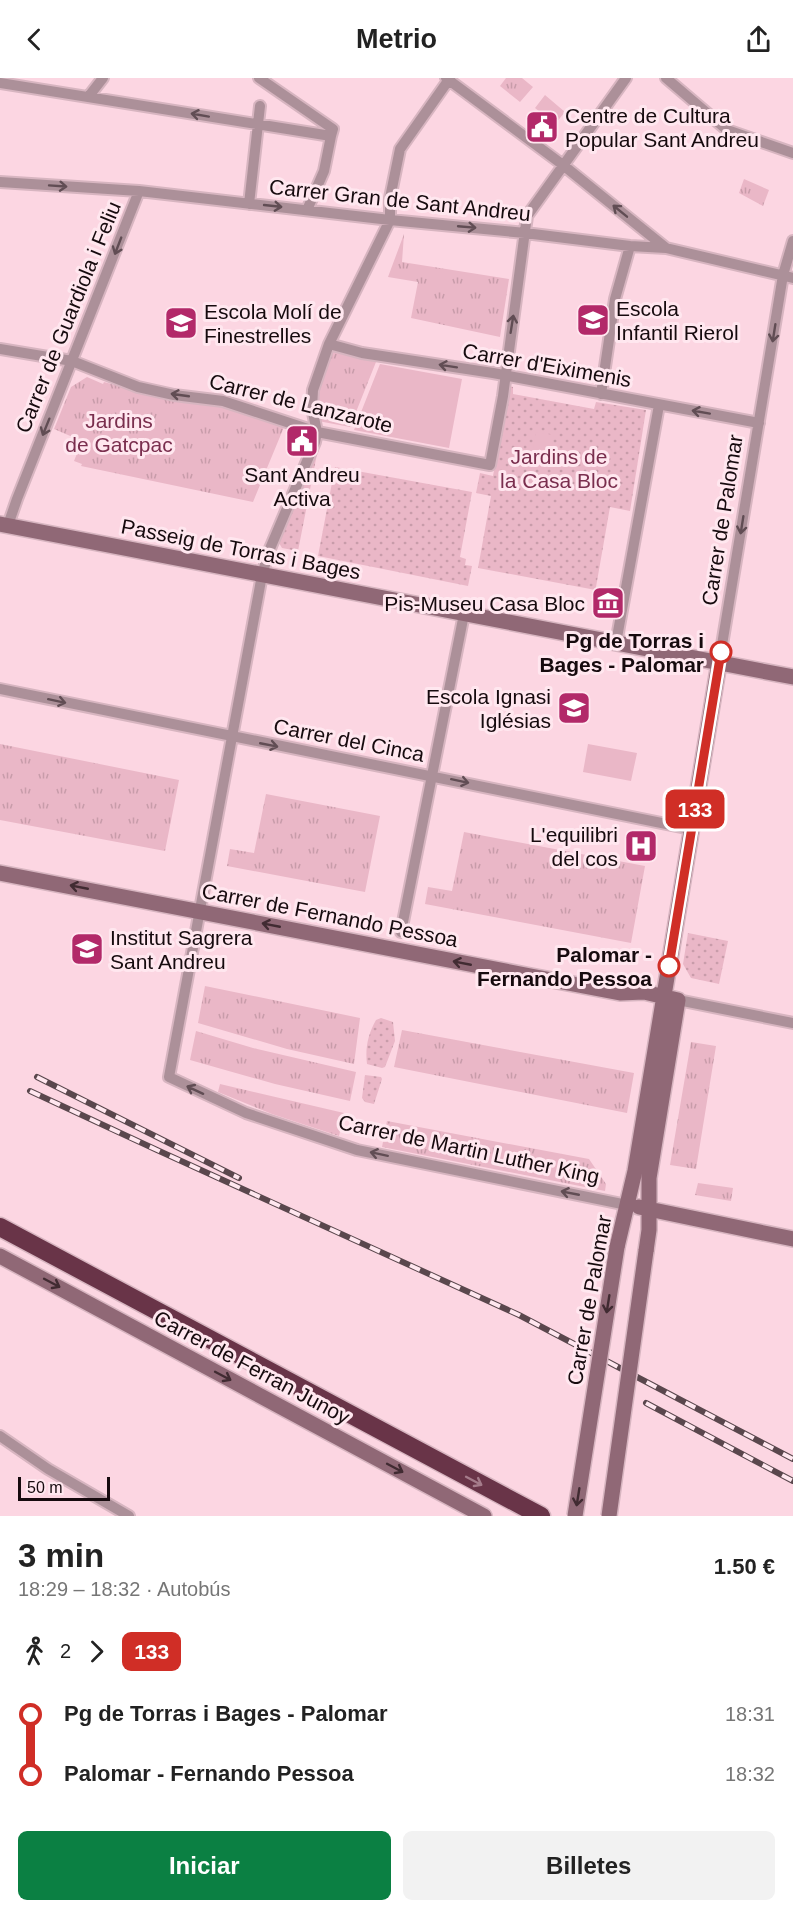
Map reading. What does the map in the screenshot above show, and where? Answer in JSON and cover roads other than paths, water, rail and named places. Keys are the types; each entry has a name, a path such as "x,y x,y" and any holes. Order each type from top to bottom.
{"highway":[{"path":"0,1227 542,1516"}],"street":[{"path":"89,96 103,78"},
{"path":"259,78 333,129 324,171 307,210"},
{"path":"505,376 527,216 626,78"},
{"path":"666,78 727,130 793,153"},
{"path":"200,911 262,575 269,551 315,442 317,432 312,408 313,390 329,344 390,220 390,198 400,149 448,79 563,165 666,248"},
{"path":"0,80 331,136"},
{"path":"249,204 260,106"},
{"name":"Carrer Gran de Sant Andreu","path":"0,182 139,191 630,246 666,248 788,277"},
{"name":"Carrer de Guardiola i Feliu","path":"4,524 17,499 139,191"},
{"name":"Carrer de Palomar","path":"609,1516 649,1230 649,1178 692,829 759,423 793,242"},
{"path":"601,394 615,299 630,246"},
{"name":"Carrer d'Eiximenis","path":"329,344 362,353 505,376 759,423"},
{"name":"Carrer de Lanzarote","path":"0,349 72,360 138,387 174,395 223,401 317,432 490,465 505,376"},
{"path":"616,643 659,405"},
{"name":"Passeig de Torras i Bages","path":"4,524 793,677"},
{"path":"401,932 464,614"},
{"name":"Carrer del Cinca","path":"0,689 233,738 692,829"},
{"name":"Carrer de Fernando Pessoa","path":"0,873 609,991 644,992 793,1023"},
{"name":"Carrer de Martin Luther King","path":"200,911 169,1077 246,1113 357,1150 627,1204"},
{"name":"Carrer de Palomar","path":"575,1516 617,1246 671,998"},
{"path":"627,1204 793,1239"},
{"name":"Carrer de Ferran Junoy","path":"0,1256 484,1516"},
{"path":"0,1436 48,1469 129,1516"}],"railway":[{"path":"37,1077 239,1178"},
{"path":"30,1091 519,1315 793,1459"},
{"path":"646,1403 793,1481"}],"place":[{"name":"Centre de Cultura Popular Sant Andreu","path":"542,127"},
{"name":"Escola Infantil Rierol","path":"593,320"},
{"name":"Escola Molí de Finestrelles","path":"181,323"},
{"name":"Sant Andreu Activa","path":"302,441"},
{"name":"Pis-Museu Casa Bloc","path":"608,603"},
{"name":"Pg de Torras i Bages - Palomar","path":"721,652"},
{"name":"Escola Ignasi Iglésias","path":"574,708"},
{"name":"L'equilibri del cos","path":"641,846"},
{"name":"Institut Sagrera Sant Andreu","path":"87,949"},
{"name":"Palomar - Fernando Pessoa","path":"669,966"}],"park label":[{"name":"Jardins de Gatcpac","path":"119,432"},
{"name":"Jardins de la Casa Bloc","path":"559,468"}]}
